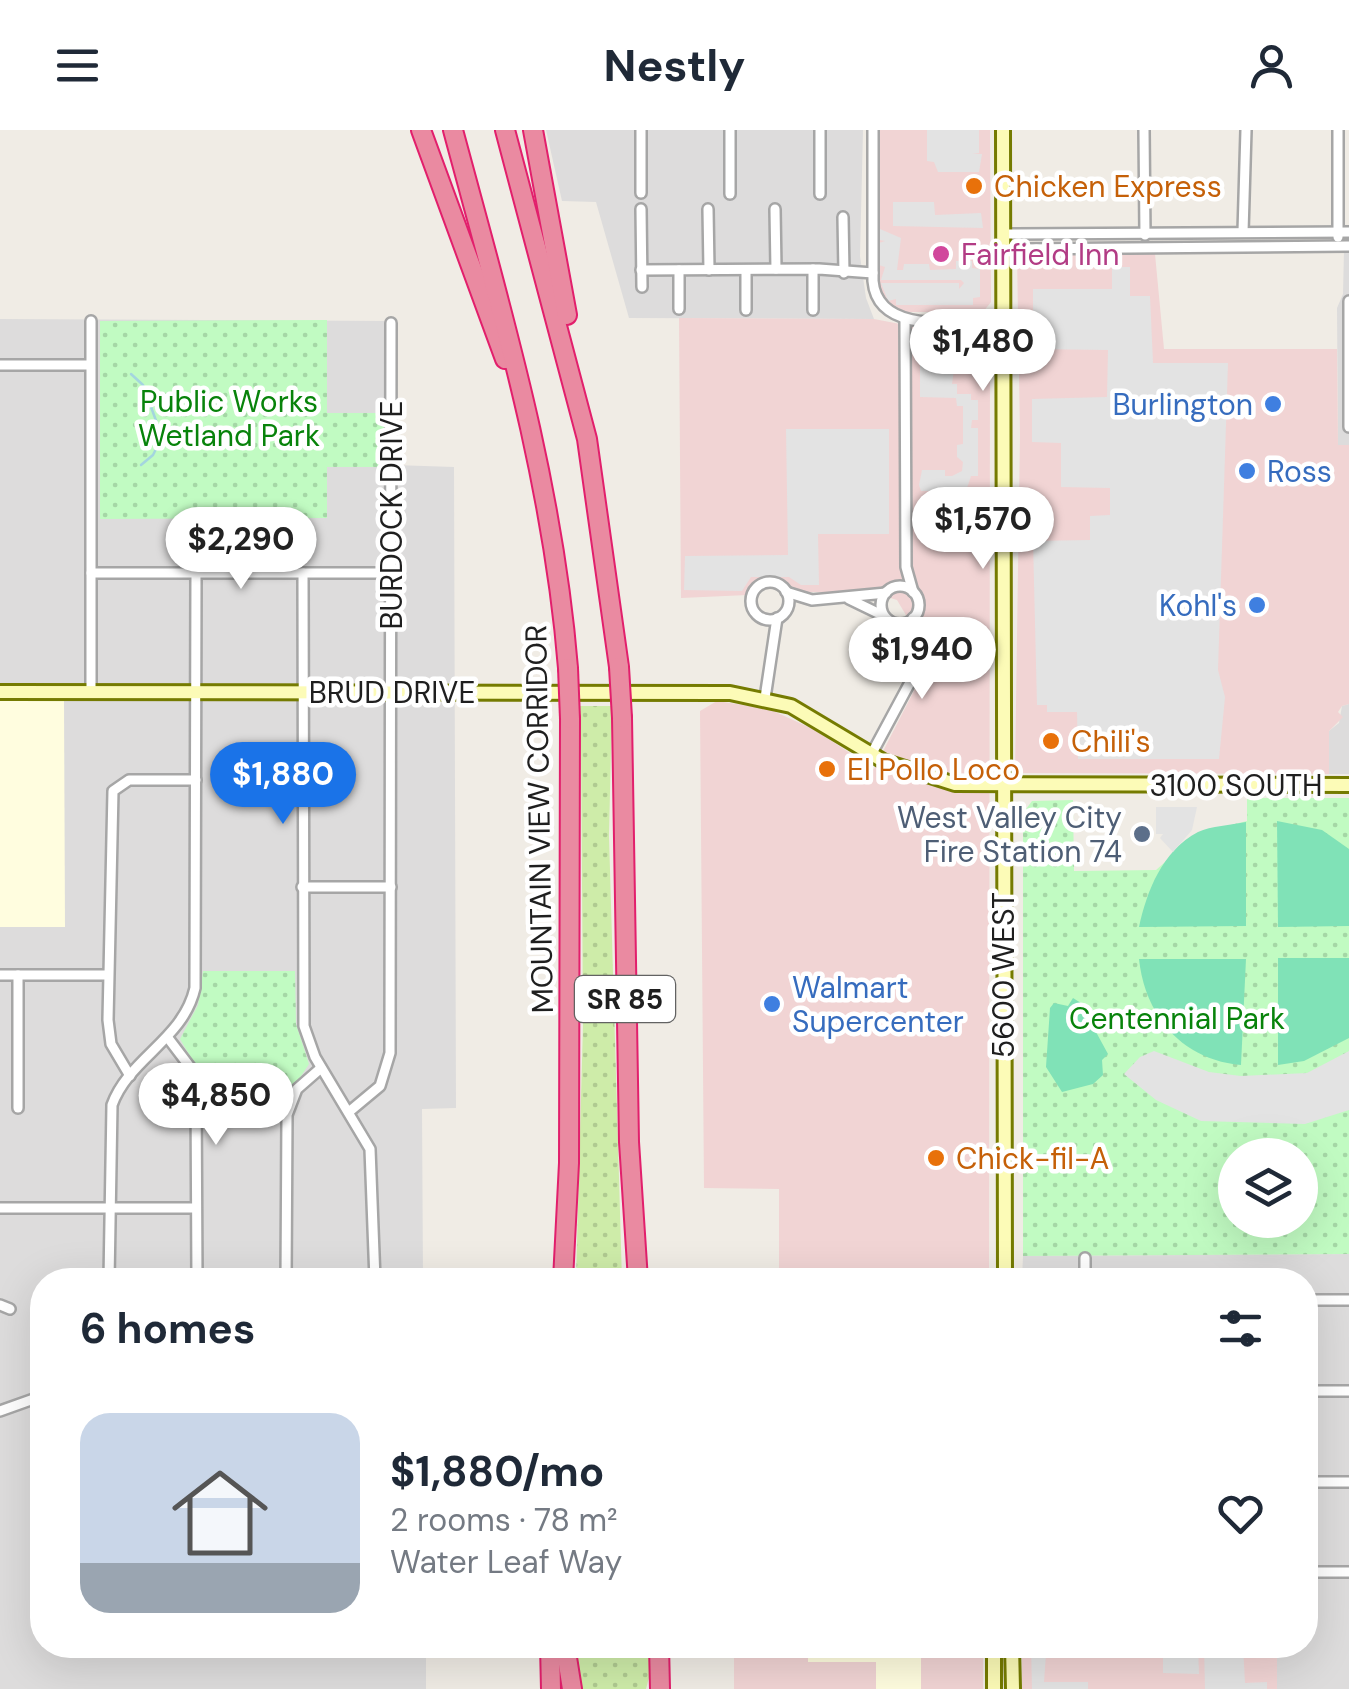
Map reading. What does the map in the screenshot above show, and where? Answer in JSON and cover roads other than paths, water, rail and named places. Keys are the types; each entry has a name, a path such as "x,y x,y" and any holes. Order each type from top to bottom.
{"highway":[{"path":"421,130 520,408 565,625"},
{"name":"MOUNTAIN VIEW CORRIDOR","path":"453,130 533,427 565,625 570,718 569,1162 563,1268"},
{"name":"SR 85","path":"505,130 577,395 603,528 622,718 627,1070 637,1268"},
{"path":"533,130 577,395"},
{"path":"554,1658 554,1689"},
{"path":"567,1658 572,1689"},
{"path":"660,1686 661,1658"}],"main road":[{"name":"5600 WEST","path":"1003,130 1004,1268"},
{"name":"BRUD DRIVE","path":"0,692 691,692 765,698 810,715 870,755 932,780 1002,786"},
{"name":"3100 SOUTH","path":"1002,786 1349,785"},
{"path":"994,1658 994,1689"},
{"path":"1012,1658 1012,1689"}],"street":[{"path":"641,130 641,193"},
{"path":"730,130 730,194"},
{"path":"820,130 820,194"},
{"path":"873,130 872,273 877,299 905,320 1004,320"},
{"path":"1144,130 1145,248"},
{"path":"1243,232 1246,130"},
{"path":"1004,249 1344,246 1338,130"},
{"path":"641,209 642,287"},
{"path":"708,209 709,270"},
{"path":"776,209 776,269"},
{"path":"843,217 844,272"},
{"path":"1004,234 1343,233"},
{"path":"642,270 813,269 872,273"},
{"path":"813,269 813,310"},
{"path":"679,270 679,308"},
{"path":"746,270 746,310"},
{"path":"1349,301 1349,427"},
{"path":"870,755 913,678 914,618 918,605 906,567 905,320"},
{"path":"90,321 91,692"},
{"name":"BURDOCK DRIVE","path":"350,1111 380,1086 388,1064 392,324"},
{"path":"0,365 90,365"},
{"path":"886,618 881,606 906,567"},
{"path":"109,1268 110,1112 130,1076 184,1018 195,988 196,572"},
{"path":"91,573 392,573"},
{"path":"302,573 304,1026 322,1068 350,1111 373,1158 375,1268"},
{"path":"770,640 762,618 752,607 756,590 770,583 812,600 849,600 889,590 913,592"},
{"path":"786,592 787,608"},
{"path":"765,698 770,640 777,618 787,608 812,600"},
{"path":"849,600 903,623 915,638"},
{"path":"762,618 777,618"},
{"path":"903,623 914,618"},
{"path":"130,1076 112,1044 108,974 113,791 129,780 196,780"},
{"path":"302,887 391,887"},
{"path":"18,974 18,1108"},
{"path":"0,975 108,974"},
{"path":"168,1038 190,1067 196,1089 197,1268"},
{"path":"286,1268 287,1116 302,1083 322,1068"},
{"path":"0,1208 196,1208"},
{"path":"1085,1258 1085,1268"},
{"path":"1318,1300 1349,1300"},
{"path":"1318,1392 1349,1391"},
{"path":"0,1411 30,1400"},
{"path":"1318,1482 1349,1482"},
{"path":"1318,1572 1349,1572"}],"waterway":[{"path":"131,374 143,385 162,437 153,455 141,465"}],"place":[{"name":"Chicken Express","path":"974,186"},
{"name":"Fairfield Inn","path":"941,254"},
{"name":"Burlington","path":"1273,404"},
{"name":"Ross","path":"1247,471"},
{"name":"Kohl's","path":"1257,605"},
{"name":"Chili's","path":"1051,741"},
{"name":"El Pollo Loco","path":"827,769"},
{"name":"West Valley City Fire Station 74","path":"1142,834"},
{"name":"Walmart Supercenter","path":"772,1004"},
{"name":"Chick-fil-A","path":"936,1158"}],"park label":[{"name":"Public Works Wetland Park","path":"229,418"},
{"name":"Centennial Park","path":"1177,1018"}]}
